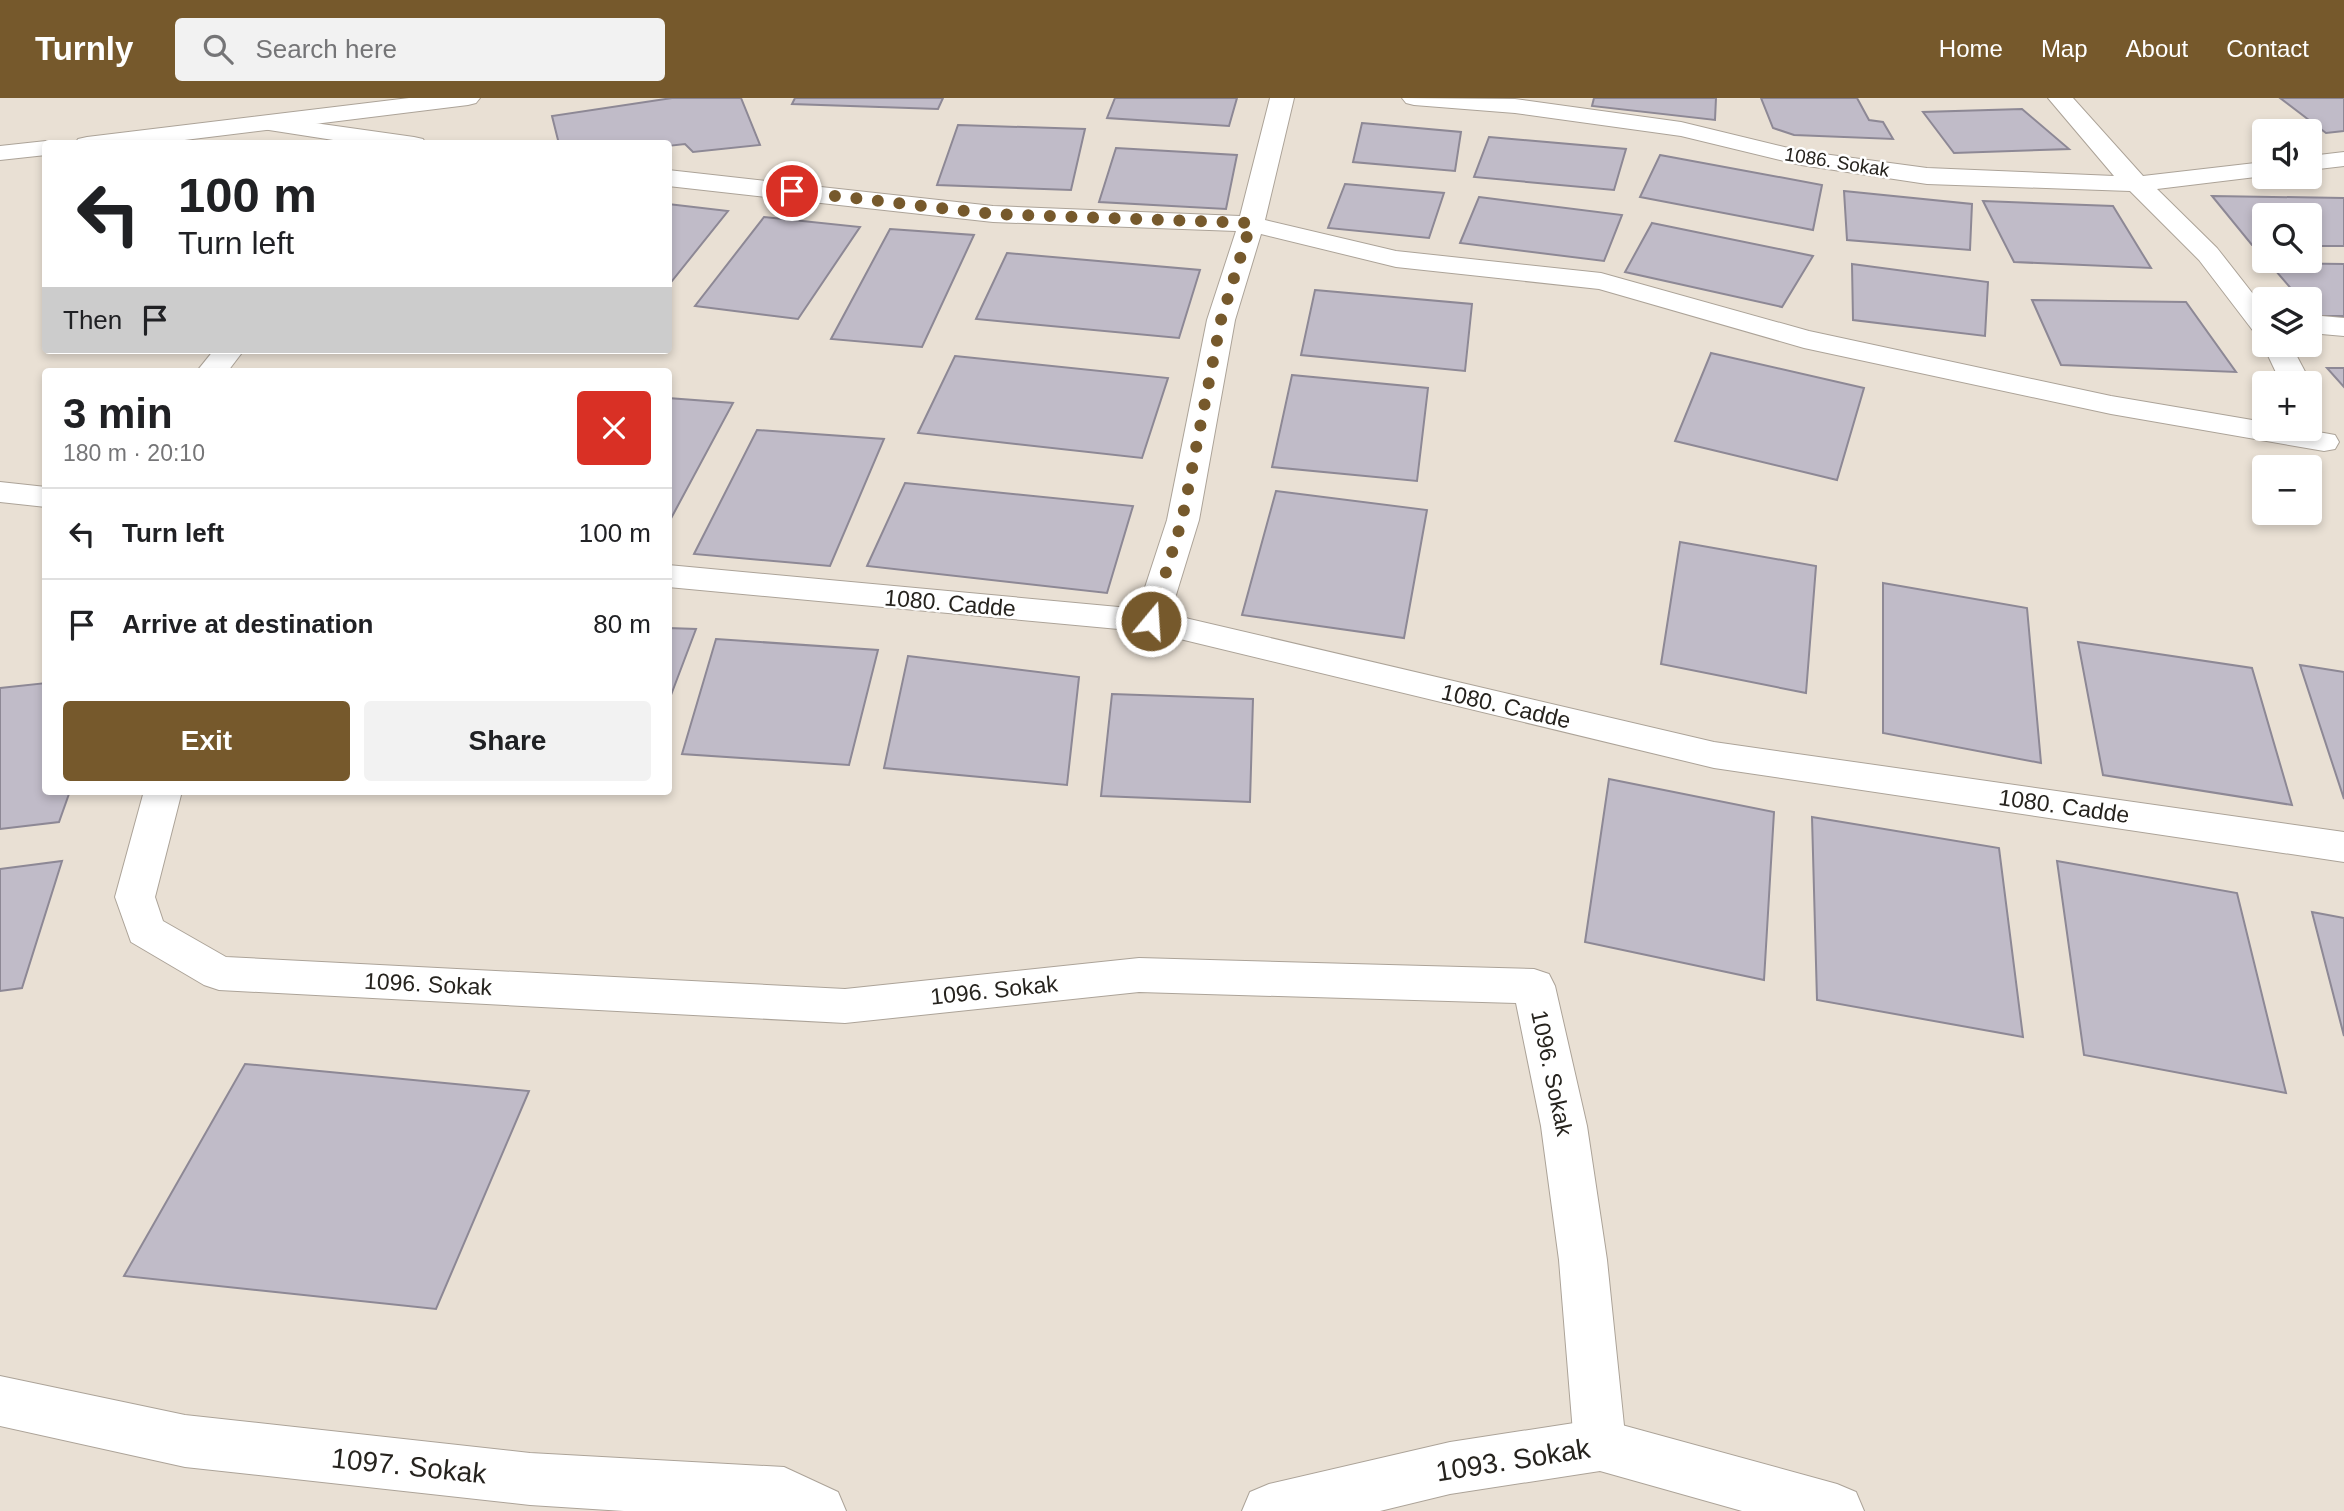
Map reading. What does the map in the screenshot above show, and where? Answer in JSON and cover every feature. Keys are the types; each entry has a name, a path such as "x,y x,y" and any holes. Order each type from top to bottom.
{"street":[{"path":"121,140 265,123 312,108 468,98"},
{"path":"1151,621 1182,520 1221,320 1251,223 1282,98"},
{"name":"1086. Sokak","path":"1414,98 1515,106 1681,130 1801,158 1927,176 2137,184 2252,170"},
{"path":"2060,98 2137,184 2208,254 2252,308"},
{"path":"265,123 389,140"},
{"path":"0,153 42,148"},
{"path":"2322,162 2344,159"},
{"path":"672,178 993,214 1251,223 1396,259 1601,281 1804,339 2111,405 2334,449"},
{"path":"2322,325 2344,327"},
{"path":"215,368 227,354"},
{"path":"2322,431 2334,449"},
{"path":"0,492 42,497"},
{"name":"1080. Cadde","path":"672,576 1151,621 1714,755 2344,847"},
{"name":"1096. Sokak","path":"162,795 135,897 146,931 219,973 845,1006 1139,975 1534,986 1564,1126 1584,1260 1600,1445"},
{"name":"1097. Sokak","path":"0,1401 185,1441 530,1479 784,1494 819,1511"},
{"name":"1093. Sokak","path":"1269,1511 1450,1468 1600,1445 1837,1511"}],"building":[{"path":"672,98 741,98 760,145 693,152 685,144 672,146 672,140 558,140 552,116"},
{"path":"795,98 943,98 938,109 792,104"},
{"path":"1115,98 1237,98 1229,126 1107,118"},
{"path":"1594,98 1716,98 1715,120 1592,106"},
{"path":"1761,98 1857,98 1869,120 1883,122 1893,139 1794,135 1773,128"},
{"path":"2280,98 2344,98 2344,131 2326,133 2322,130 2322,119 2308,119"},
{"path":"2022,109 2069,149 1954,153 1923,112"},
{"path":"1362,123 1461,132 1455,171 1353,162"},
{"path":"958,125 1085,129 1071,190 937,185"},
{"path":"1489,137 1626,149 1614,190 1474,177"},
{"path":"1116,148 1237,155 1226,209 1099,202"},
{"path":"1660,155 1822,185 1813,230 1640,197"},
{"path":"1345,184 1444,193 1429,238 1328,228"},
{"path":"1844,191 1972,204 1970,250 1847,240"},
{"path":"2212,196 2344,198 2344,246 2322,246 2322,203 2252,203 2252,245"},
{"path":"1479,197 1622,215 1604,261 1460,243"},
{"path":"1983,201 2113,206 2151,268 2014,262"},
{"path":"672,204 728,211 672,281"},
{"path":"764,217 860,227 798,319 695,306"},
{"path":"1652,223 1813,256 1782,307 1625,272"},
{"path":"890,229 974,235 922,347 831,339"},
{"path":"1007,253 1200,270 1179,338 976,319"},
{"path":"1852,264 1988,282 1985,336 1853,320"},
{"path":"2322,264 2344,264 2344,316 2322,316 2322,287 2290,287 2278,273 2322,273"},
{"path":"1315,290 1472,304 1465,371 1301,355"},
{"path":"2032,300 2186,302 2236,372 2061,365"},
{"path":"1711,353 1864,388 1837,480 1675,441"},
{"path":"955,356 1168,378 1142,458 918,433"},
{"path":"2327,368 2344,368 2344,387"},
{"path":"1292,375 1428,388 1417,481 1272,467"},
{"path":"672,398 733,403 672,517"},
{"path":"757,430 884,439 830,566 694,554"},
{"path":"905,483 1133,506 1107,593 867,566"},
{"path":"1276,491 1427,510 1404,638 1242,615"},
{"path":"1680,542 1816,566 1806,693 1661,664"},
{"path":"1883,583 2027,608 2041,763 1883,733"},
{"path":"672,628 696,629 672,692"},
{"path":"716,639 878,650 849,765 682,754"},
{"path":"2078,642 2252,668 2292,805 2103,775"},
{"path":"908,656 1079,677 1067,785 884,768"},
{"path":"2300,665 2344,672 2344,799"},
{"path":"42,683 42,795 69,795 59,822 0,829 0,688"},
{"path":"1112,694 1253,699 1250,802 1101,796"},
{"path":"1609,779 1774,812 1764,980 1585,942"},
{"path":"1812,817 1999,848 2023,1037 1817,1000"},
{"path":"62,861 22,988 0,991 0,869"},
{"path":"2057,861 2237,893 2286,1093 2084,1055"},
{"path":"2312,912 2344,918 2344,1036"},
{"path":"245,1064 529,1091 436,1309 124,1276"}],"route":[{"path":"792,191 993,214 1251,223 1221,320 1182,520 1151,621"}]}
